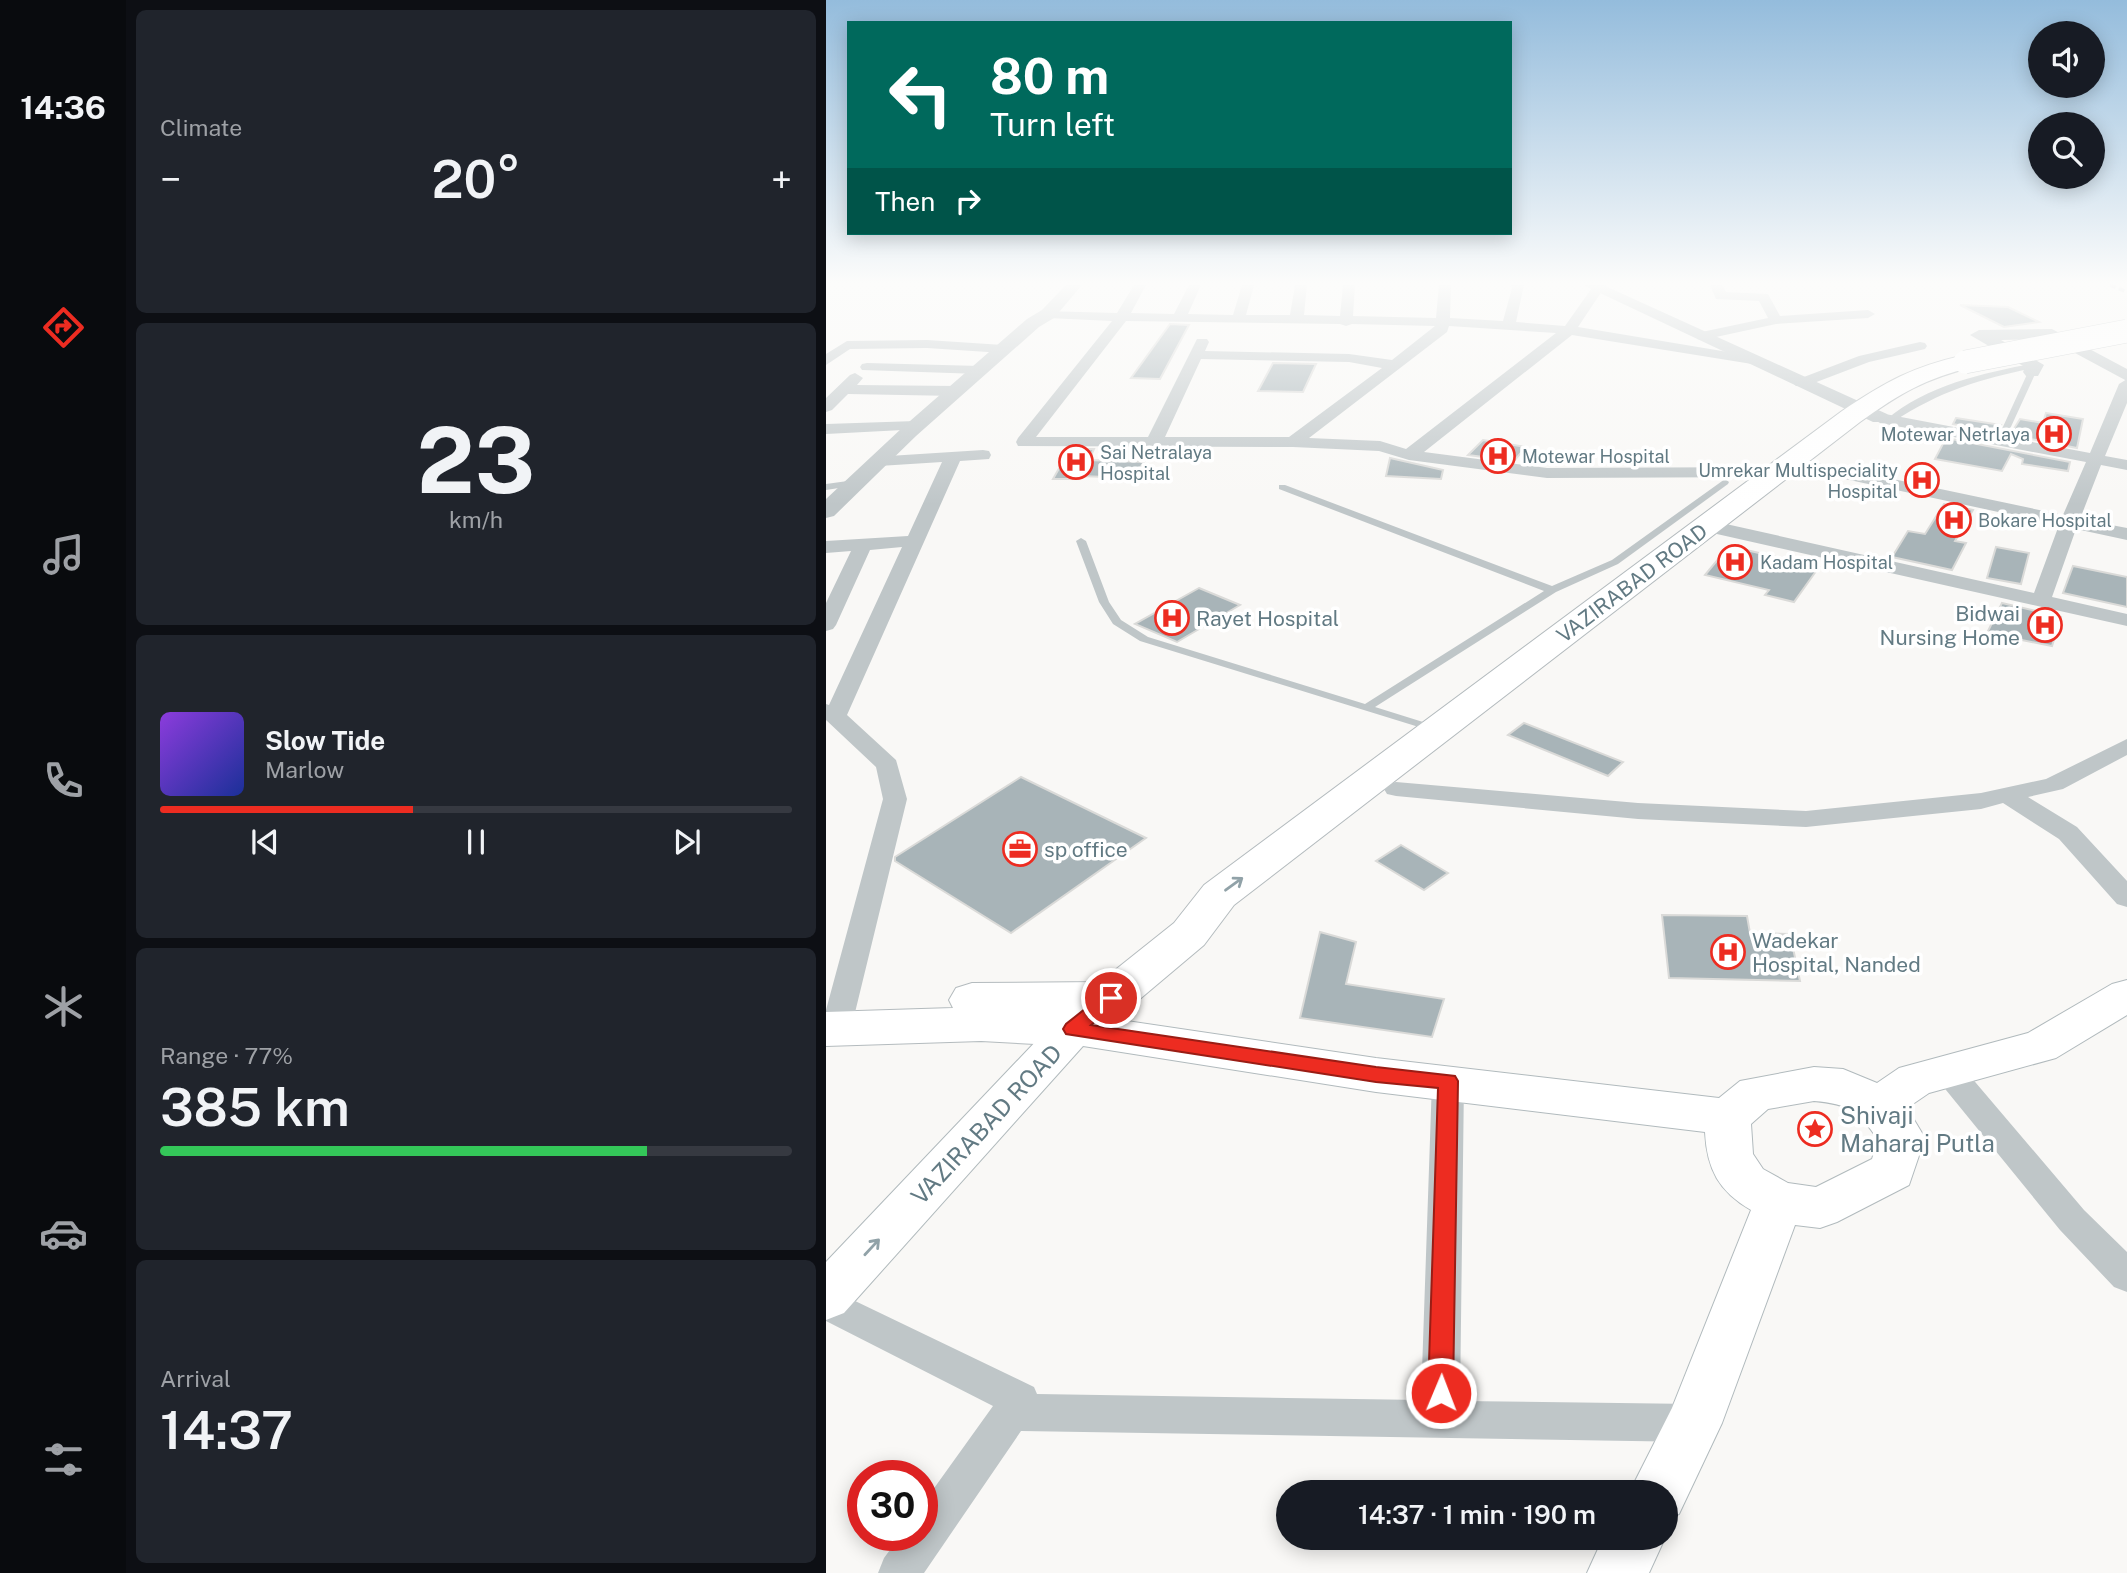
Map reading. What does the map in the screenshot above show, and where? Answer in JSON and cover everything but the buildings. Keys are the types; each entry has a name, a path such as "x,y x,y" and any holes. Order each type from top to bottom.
{"main road":[{"name":"VAZIRABAD ROAD","path":"826,1297 1073,1029 1189,934 1219,895 1439,730 1718,528 1877,417 1923,389 1972,365 2002,358"},
{"name":"VAZIRABAD ROAD","path":"1972,365 2015,358"},
{"name":"VAZIRABAD ROAD","path":"1189,934 1241,911 1613,617 1718,528 1778,472 1829,450"},
{"path":"1879,1104 1915,1080 2041,1046 2127,995"},
{"path":"833,1016 1111,998"},
{"path":"833,1016 1073,1029 1376,1075 1448,1081 1727,1117 1756,1093 1814,1084 1843,1086 1879,1104 1902,1138 1892,1171 1820,1208 1779,1202 1746,1183 1730,1158 1727,1117"},
{"path":"1665,1480 1694,1423 1779,1202"},
{"path":"1617,1573 1629,1550"}],"street":[{"path":"826,407 876,358"},
{"path":"826,511 993,358"},
{"path":"1089,358 1024,442 1293,442 1380,446 1409,455 1547,473 1778,472"},
{"path":"1154,442 1194,358"},
{"path":"1352,358 1395,365"},
{"path":"1293,442 1404,358"},
{"path":"1409,455 1533,358"},
{"path":"1742,358 1752,360"},
{"path":"1749,358 1877,417 2127,466"},
{"path":"1801,383 1867,358"},
{"path":"2018,358 2034,368"},
{"path":"2096,358 2127,376"},
{"path":"867,367 980,370"},
{"path":"2042,601 2069,522 2127,384"},
{"path":"844,389 956,391"},
{"path":"826,429 916,426"},
{"path":"1829,450 2069,522 2127,534"},
{"path":"879,461 983,455"},
{"path":"833,1016 895,799 888,765 830,714 953,457"},
{"path":"1718,528 2127,620"},
{"path":"826,547 914,541"},
{"path":"826,625 863,545"},
{"path":"1396,789 1638,811 1806,818 1981,801 2054,784 2127,746"},
{"path":"2007,795 2068,833 2127,898"},
{"path":"1948,1071 2072,1220 2127,1276"},
{"path":"1440,1419 1448,1081"},
{"path":"826,1303 1020,1400 899,1573"},
{"path":"1011,1412 1694,1423"}],"lane":[{"path":"1877,417 1917,402 1954,383 2034,368"},
{"path":"2000,442 2034,368"},
{"path":"1366,708 1552,590 1615,562 1725,482"},
{"path":"826,486 855,483"},
{"path":"1282,487 1552,590"},
{"path":"1081,541 1104,602 1117,622 1144,639 1439,730"}],"place":[{"name":"Motewar Netrlaya","path":"2054,434"},
{"name":"Motewar Hospital","path":"1498,456"},
{"name":"Sai Netralaya Hospital","path":"1076,462"},
{"name":"Umrekar Multispeciality Hospital","path":"1922,480"},
{"name":"Bokare Hospital","path":"1954,520"},
{"name":"Kadam Hospital","path":"1735,562"},
{"name":"Rayet Hospital","path":"1172,618"},
{"name":"Bidwai Nursing Home","path":"2045,625"},
{"name":"sp office","path":"1020,849"},
{"name":"Wadekar Hospital, Nanded","path":"1728,952"},
{"name":"Shivaji Maharaj Putla","path":"1815,1129"}],"route":[{"path":"1111,998 1073,1029 1376,1075 1448,1081 1441,1393"}]}
